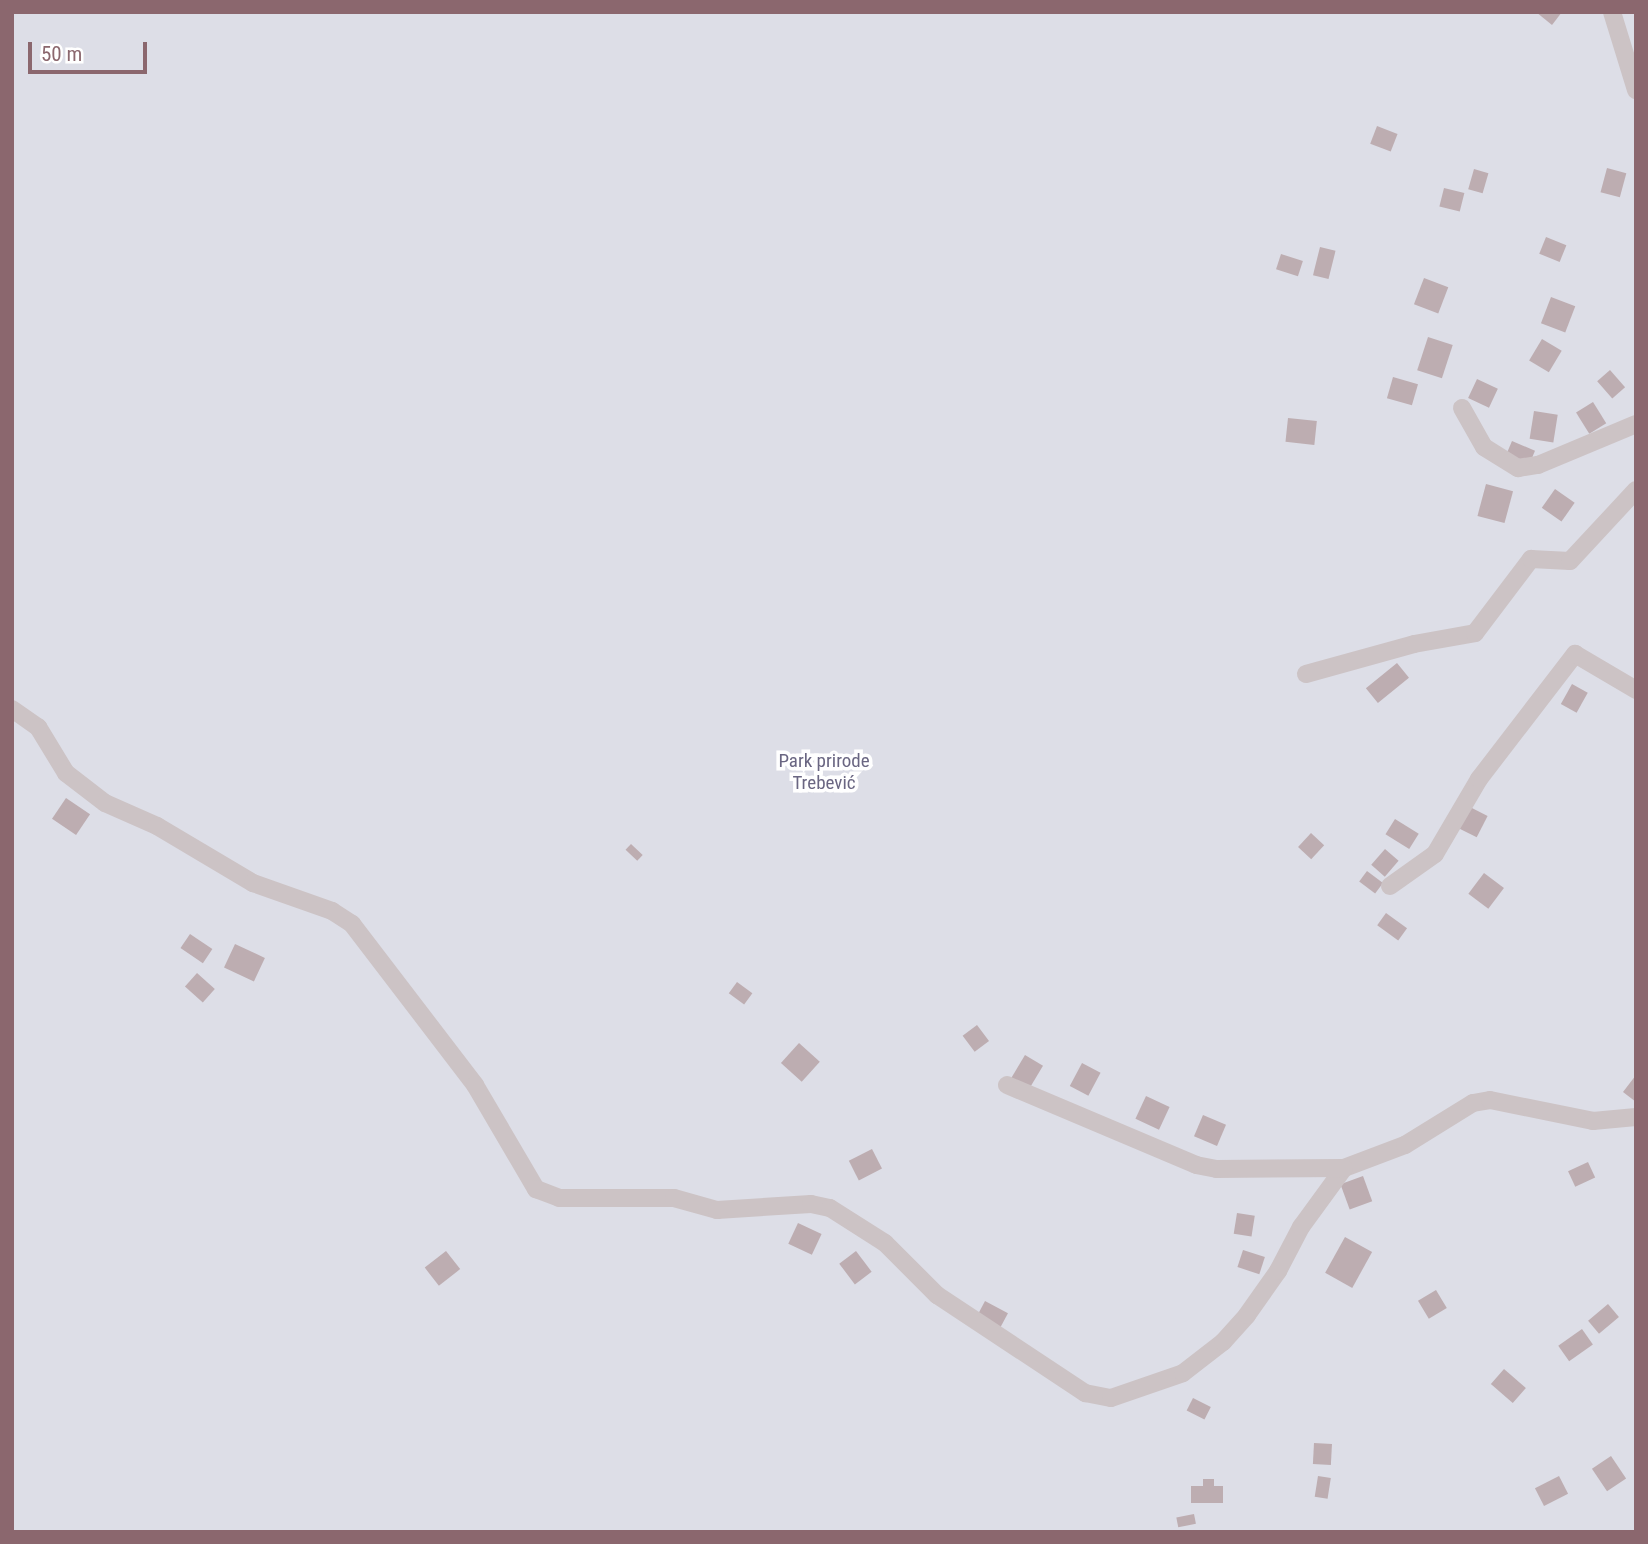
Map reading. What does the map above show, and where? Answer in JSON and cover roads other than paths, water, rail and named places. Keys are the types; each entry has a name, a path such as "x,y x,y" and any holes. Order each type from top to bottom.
{"street":[{"path":"1612,12 1636,90"},
{"path":"1462,408 1485,447 1518,468 1538,466 1636,424"},
{"path":"1306,674 1414,644 1475,633 1531,559 1570,561 1636,490"},
{"path":"1390,886 1435,854 1479,779 1575,654 1636,690"},
{"path":"12,709 38,727 66,773 105,803 157,826 253,883 332,911 352,924 475,1085 536,1189 559,1198 674,1198 717,1210 811,1204 830,1208 885,1243 937,1295 1085,1393 1111,1398 1137,1392 1182,1373 1223,1342 1270,1282 1301,1227 1344,1168"},
{"path":"1007,1085 1196,1164 1217,1169 1344,1168 1405,1145 1473,1104 1490,1100 1593,1121 1636,1117"}],"park label":[{"name":"Park prirode Trebević","path":"824,772"}]}
